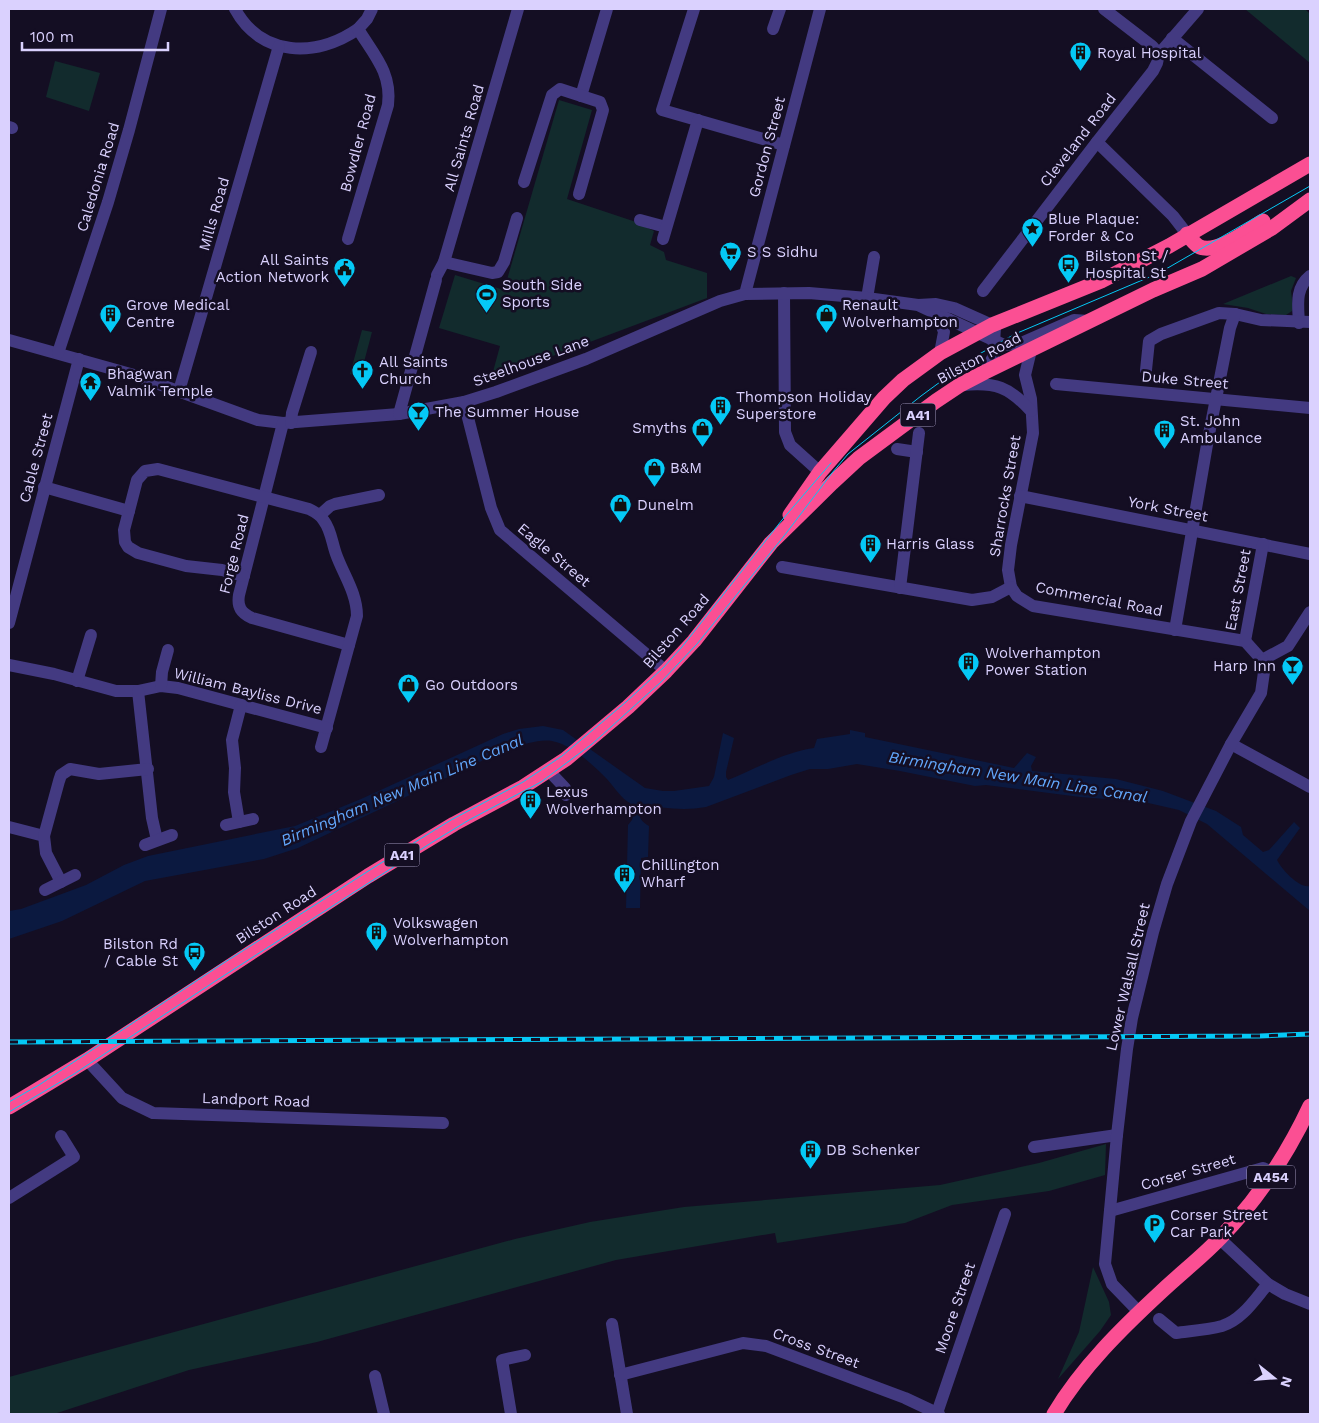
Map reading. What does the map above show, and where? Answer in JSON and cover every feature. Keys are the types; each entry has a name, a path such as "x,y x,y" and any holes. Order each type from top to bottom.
{"highway":[{"name":"Bilston Road","path":"9,1107 87,1060 368,876 454,824 523,787 566,759 628,707 694,641 771,543 820,472 884,398 903,380 940,353 992,325 1101,281 1310,164"},
{"path":"1187,234 1199,246 1209,249 1216,248 1310,194"},
{"name":"Bilston Road","path":"771,543 859,458 960,385 1089,321 1197,271 1272,228 1310,200"},
{"name":"A454","path":"1054,1414 1091,1364 1140,1312 1220,1239 1244,1212 1274,1173 1298,1132 1310,1106"}],"street":[{"name":"Caledonia Road","path":"58,353 130,130 161,9"},
{"path":"235,9 253,31 269,42 279,46 298,49 315,48 342,39 358,30 372,9"},
{"name":"All Saints Road","path":"399,414 437,277 444,262 518,9"},
{"path":"581,96 607,9"},
{"path":"694,9 662,110 784,145"},
{"name":"Gordon Street","path":"745,294 820,9"},
{"path":"1104,9 1152,46 1159,54"},
{"name":"Cleveland Road","path":"983,291 1153,71 1159,54 1198,9"},
{"path":"773,29 777,10"},
{"name":"Bowdler Road","path":"348,239 388,105 389,94 386,74 358,30"},
{"path":"1172,38 1272,118"},
{"name":"Mills Road","path":"179,392 279,46"},
{"path":"524,182 552,95 560,89 600,102 603,110 579,194"},
{"path":"640,220 665,233 698,120"},
{"path":"1097,142 1173,216 1187,234"},
{"path":"1173,216 1190,224 1203,225"},
{"path":"444,262 492,273 498,272 504,262 517,218"},
{"path":"866,298 874,257"},
{"path":"1146,370 1149,341 1161,334 1219,313 1235,314 1261,320 1305,322 1298,300 1303,282 1310,276"},
{"name":"Steelhouse Lane","path":"9,340 134,375 258,420 287,423 399,414 464,402 586,359 720,301 745,294 784,293 866,298 918,305 936,304 954,308 992,325"},
{"path":"784,293 785,432 790,445 820,472"},
{"name":"Steelhouse Lane","path":"918,305 994,341 1011,346 1074,320 1089,321"},
{"path":"1175,630 1208,439 1235,314"},
{"path":"938,315 944,332 940,353"},
{"path":"985,372 993,357 995,330 992,325"},
{"name":"Sharrocks Street","path":"1011,587 1008,570 1011,545 1033,433 1031,398 1025,375 1032,350"},
{"name":"Forge Road","path":"311,352 292,413 287,423 265,498 238,601 242,613 245,615 349,645"},
{"name":"Cable Street","path":"9,622 79,359"},
{"path":"960,385 984,384 1001,387 1016,395 1031,411"},
{"name":"Duke Street","path":"1056,384 1310,408"},
{"name":"Eagle Street","path":"464,402 491,508 500,530 666,671"},
{"path":"900,588 919,433"},
{"path":"897,449 917,452"},
{"path":"244,576 222,570 186,566 133,551 124,542 123,535 137,480 145,471 158,469 309,510 320,515 335,504 379,495"},
{"path":"44,487 129,511"},
{"name":"York Street","path":"1020,496 1310,554"},
{"name":"William Bayliss Drive","path":"320,515 328,528 336,555 355,600 357,616 321,747"},
{"name":"East Street","path":"1245,641 1263,544"},
{"path":"782,567 972,600 992,597 1011,587"},
{"name":"Commercial Road","path":"1011,587 1023,600 1033,606 1245,641"},
{"path":"1245,641 1262,660 1278,653 1288,646 1310,612"},
{"path":"77,680 90,635"},
{"name":"William Bayliss Drive","path":"161,686 162,672 168,650"},
{"name":"Lower Walsall Street","path":"1140,1312 1112,1284 1106,1264 1117,1136 1132,1018 1165,892 1191,821 1231,744 1261,693 1264,672 1262,660"},
{"name":"William Bayliss Drive","path":"9,664 77,680 116,692 138,691 161,686 178,688 327,728"},
{"path":"138,691 148,770 152,818 151,842 172,835"},
{"path":"241,705 232,740 235,768 232,823 252,819"},
{"path":"1231,744 1310,787"},
{"path":"61,882 46,853 44,836 61,775 65,771 74,769 99,774 148,770"},
{"path":"549,771 565,788 566,795"},
{"path":"9,826 44,836"},
{"path":"45,890 75,875"},
{"name":"Landport Road","path":"87,1060 122,1098 153,1113 443,1123"},
{"path":"9,1198 74,1157 61,1136"},
{"path":"1034,1147 1117,1136"},
{"name":"Corser Street","path":"1110,1211 1263,1168 1274,1173"},
{"name":"Moore Street","path":"938,1414 1005,1214"},
{"path":"1220,1239 1268,1284 1285,1294 1310,1304"},
{"path":"1158,1318 1176,1333 1223,1326 1243,1313 1268,1284"},
{"path":"612,1324 627,1414"},
{"name":"Cross Street","path":"620,1375 742,1343 766,1346 905,1398 938,1414"},
{"path":"511,1414 502,1360 525,1355"},
{"path":"375,1376 384,1414"}],"green space":[{"path":"1245,9 1305,9 1310,14 1310,63"},
{"path":"55,61 100,73 89,111 46,97"},
{"path":"559,100 592,110 567,199 633,221 654,231 650,245 664,252 666,260 707,273 707,298 491,379 500,346 439,328 455,275 504,290"},
{"path":"1291,276 1296,278 1291,291 1293,307 1292,311 1286,315 1266,314 1248,308 1223,304"},
{"path":"362,330 372,332 360,377 350,374"},
{"path":"1106,1144 1105,1175 1049,1191 952,1205 905,1223 777,1243 775,1233 616,1260 317,1342 189,1370 54,1414 9,1414 9,1377 515,1239 590,1222 684,1207 940,1185 1039,1163"},
{"path":"1093,1267 1109,1302 1111,1315 1100,1331 1058,1379 1079,1332"}],"water":[{"name":"Birmingham New Main Line Canal","path":"543,726 563,730 645,788 663,791 709,786 714,777 723,733 734,738 726,772 728,780 781,757 814,748 817,739 850,734 850,730 865,733 865,737 1014,768 1027,753 1036,757 1031,766 1032,771 1116,779 1163,791 1216,811 1241,827 1243,835 1263,852 1269,850 1294,822 1300,828 1277,860 1296,882 1301,885 1310,886 1310,911 1207,824 1179,810 1144,802 1080,797 986,785 975,786 857,764 828,769 810,769 706,807 690,809 640,804 640,817 649,826 648,857 641,858 640,908 626,908 628,825 632,820 630,803 621,796 601,773 567,746 552,741 537,741 488,758 298,848 264,859 145,881 62,921 9,939 9,911 21,909 86,885 124,865 148,856 295,826 361,799 503,734 519,729"}],"tram line":[{"path":"9,1112 74,1074 431,843 469,820 541,782 592,744 661,682 697,644 848,454 974,357 1015,334 1159,273 1310,186"},
{"path":"9,1102 39,1085 222,964 381,863 451,820 523,782 562,756 663,668 682,647 782,520 831,463"}],"railway":[{"path":"9,1042 1260,1036 1310,1034"}],"place":[{"name":"Royal Hospital","path":"1081,72"},
{"name":"Blue Plaque: Forder & Co","path":"1032,247"},
{"name":"S S Sidhu","path":"731,271"},
{"name":"Bilston St / Hospital St","path":"1069,284"},
{"name":"All Saints Action Network","path":"345,288"},
{"name":"South Side Sports","path":"486,313"},
{"name":"Grove Medical Centre","path":"110,333"},
{"name":"Renault Wolverhampton","path":"826,333"},
{"name":"All Saints Church","path":"363,390"},
{"name":"Bhagwan Valmik Temple","path":"91,402"},
{"name":"Thompson Holiday Superstore","path":"720,425"},
{"name":"The Summer House","path":"419,431"},
{"name":"Smyths","path":"703,447"},
{"name":"St. John Ambulance","path":"1164,449"},
{"name":"B&M","path":"654,487"},
{"name":"Dunelm","path":"621,524"},
{"name":"Harris Glass","path":"870,563"},
{"name":"Wolverhampton Power Station","path":"969,681"},
{"name":"Harp Inn","path":"1292,685"},
{"name":"Go Outdoors","path":"409,704"},
{"name":"Lexus Wolverhampton","path":"530,820"},
{"name":"Chillington Wharf","path":"625,893"},
{"name":"Volkswagen Wolverhampton","path":"377,951"},
{"name":"Bilston Rd / Cable St","path":"194,972"},
{"name":"DB Schenker","path":"810,1169"},
{"name":"Corser Street Car Park","path":"1154,1243"}]}
